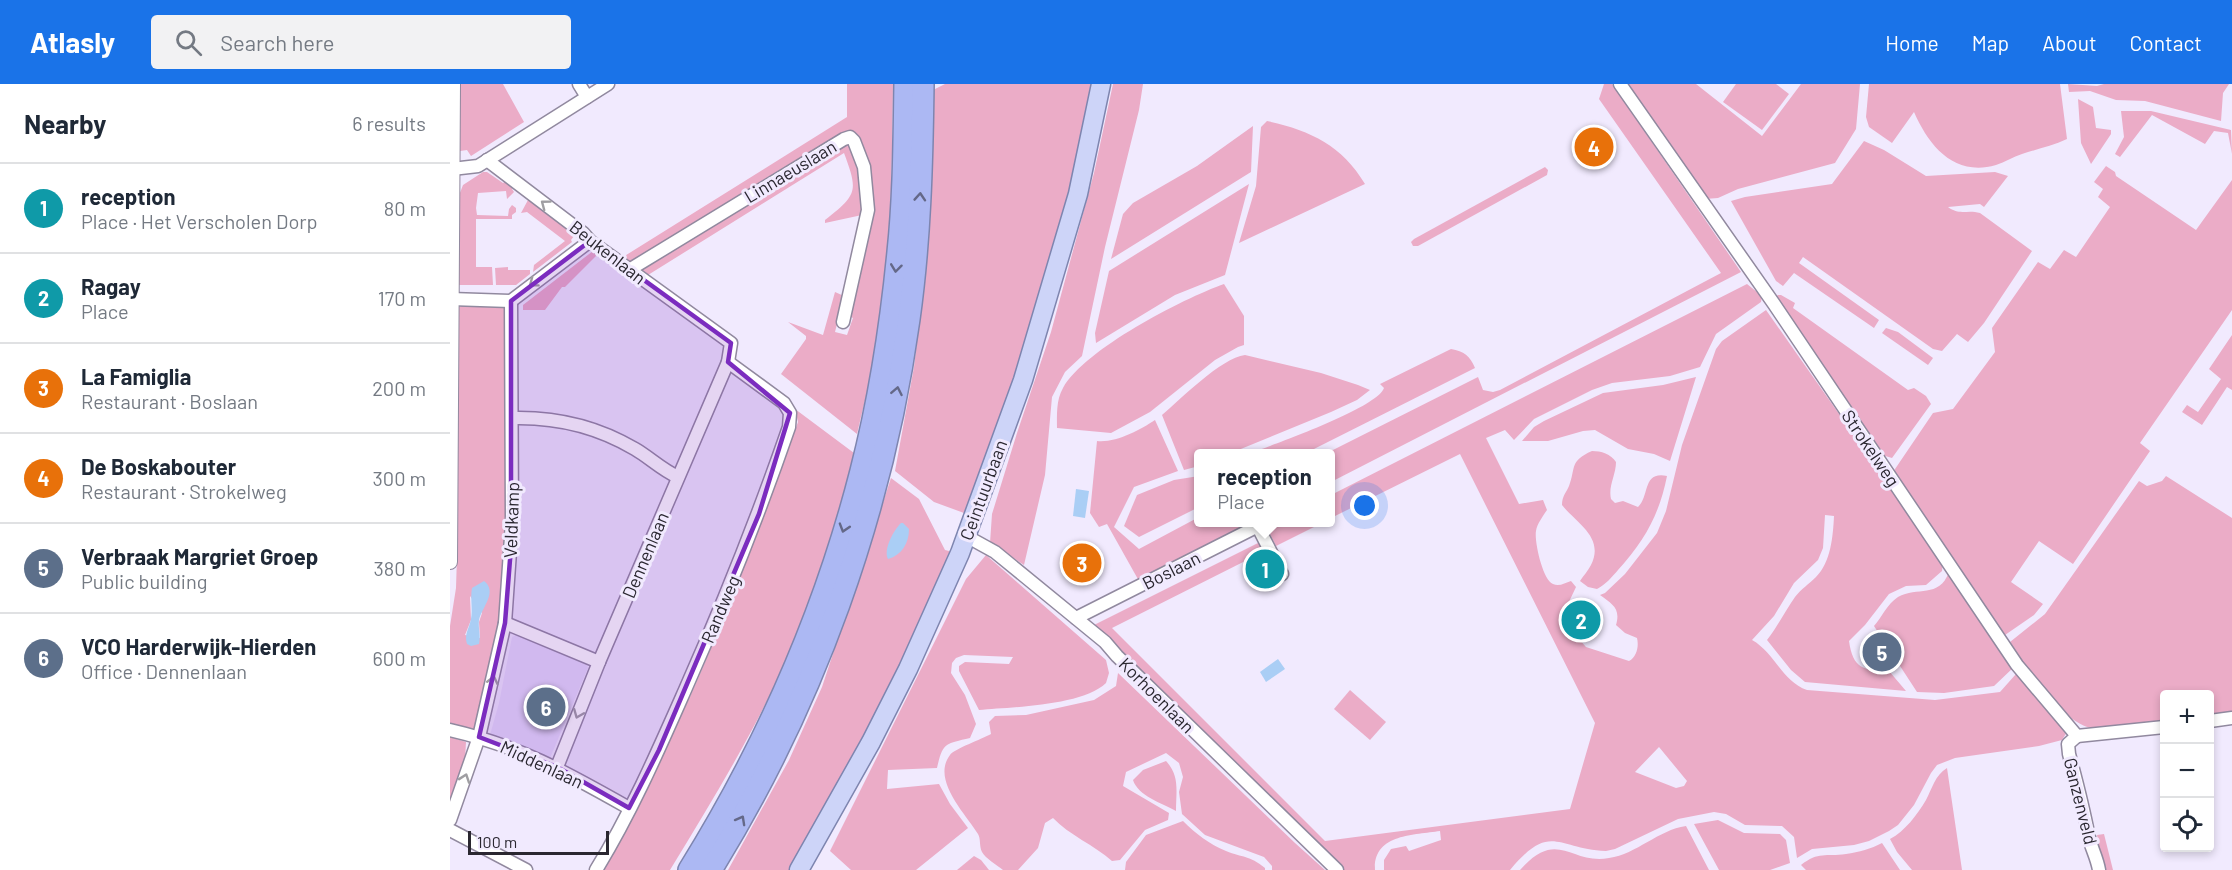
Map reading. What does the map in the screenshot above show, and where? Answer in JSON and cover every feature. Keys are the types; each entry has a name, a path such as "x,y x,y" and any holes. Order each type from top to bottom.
{"highway":[{"path":"711,870 769,768 815,668 854,561 877,443 898,250 903,191 904,84"},
{"path":"877,443 898,388 909,318 921,188 923,84"},
{"path":"690,870 753,759 798,661 869,478"}],"main road":[{"name":"Ceintuurbaan","path":"799,870 871,742 949,581 1026,369 1078,194 1101,84"}],"street":[{"path":"450,561 453,84"},
{"path":"579,84 587,97"},
{"path":"451,178 487,160 608,84"},
{"name":"Strokelweg","path":"1620,84 1780,314 2017,665 2076,736"},
{"name":"Linnaeuslaan","path":"629,270 844,138 850,137 854,141 864,167 868,210 843,322"},
{"name":"Beukenlaan","path":"487,160 583,233 590,242 731,343"},
{"path":"451,299 511,301 590,242"},
{"name":"Veldkamp","path":"450,820 479,737 505,623 512,523 511,301"},
{"name":"Dennenlaan","path":"556,767 728,362 731,343"},
{"name":"Randweg","path":"596,870 659,750 715,624 759,513 789,427 790,412 784,403 728,362"},
{"path":"513,417 556,421 604,434 633,447 678,477"},
{"name":"Boslaan","path":"1076,618 1258,527"},
{"path":"1263,527 1282,574"},
{"name":"Korhoenlaan","path":"966,536 995,552 1106,642 1117,656 1337,870"},
{"path":"505,623 599,662"},
{"path":"2214,720 2232,718"},
{"path":"2076,736 2160,727"},
{"name":"Middenlaan","path":"450,730 519,750 556,767 629,808"},
{"name":"Ganzenveld","path":"2076,736 2068,744 2068,754 2098,870"},
{"path":"450,830 526,870"}],"highlighted area":[{"path":"590,241 731,343 728,362 790,413 759,514 659,750 629,808 557,767 479,737 505,623 511,547 511,301"}],"shaded area":[{"path":"458,84 503,84 524,122 471,156 467,150 460,151"},
{"path":"847,84 893,84 891,190 884,297 873,367 857,434 781,374 806,339 806,336 788,322 823,335 835,292 844,296 835,332 847,335 853,318 847,315 871,184 865,156 853,131 844,132 632,264 623,257 847,117"},
{"path":"945,84 1093,84 1067,202 999,431 964,513 934,502 895,471 914,367 930,222 933,90"},
{"path":"1113,84 1143,84 1139,110 1105,247 1082,356 1065,372 1052,397 1045,475 1024,565 990,543 992,514 1051,332 1094,173"},
{"path":"1604,84 1612,84 1741,272 1335,480 1335,449 1478,377 1483,390 1493,392 1500,390 1721,273 1599,99"},
{"path":"1624,84 1696,84 1762,136 1801,84 1860,84 1856,129 1835,163 1738,189 1718,198 1705,199"},
{"path":"1736,84 1776,84 1789,94 1762,130 1723,102"},
{"path":"1869,84 2060,84 2067,139 1996,165 1981,168 1968,167 1945,156 1935,147 1914,112 1892,143 1869,127 1866,117"},
{"path":"2068,84 2097,86 2104,84 2229,84 2223,93 2221,121 2145,101 2116,100 2090,91 2069,92"},
{"path":"2078,99 2093,107 2096,128 2111,130 2111,134 2091,164 2081,143"},
{"path":"2121,111 2151,111 2231,130 2232,154 2228,133 2214,131 2205,144 2152,115 2120,157 2115,154 2124,137"},
{"path":"1267,121 1297,129 1323,141 1346,159 1365,184 1239,243 1256,186 1261,127"},
{"path":"1253,126 1251,172 1111,259 1123,214 1133,203 1197,166"},
{"path":"847,140 860,162 862,215 825,223 825,220 844,204 852,191 852,176 844,153 648,275 638,268"},
{"path":"1864,141 1884,150 1926,176 1995,172 2008,176 1984,207 1980,204 1948,207 1960,212 1980,213 2032,251 1984,323 1968,342 1957,334 1942,351 1933,349 1803,257 1799,263 1879,320 1874,328 1794,273 1783,286 1776,281 1731,201 1832,184"},
{"path":"2106,166 2115,172 2116,176 2196,230 2232,180 2232,310 2140,443 2150,451 2073,564 2039,541 2011,582 2043,604 2034,615 2005,635 1893,472 1933,413 1953,409 1995,352 1992,328 2038,262 2050,269 2064,250 2076,257 2110,207 2098,197 2103,189 2094,182"},
{"path":"1545,167 1548,170 1547,175 1418,246 1413,246 1411,242 1414,239"},
{"path":"483,172 487,172 503,183 506,181 513,186 514,192 507,199 506,191 478,193 477,215 508,216 512,205 516,208 516,212 512,215 512,219 476,219 476,267 492,267 493,285 458,285 458,198 463,185"},
{"path":"1249,184 1225,275 1175,295 1096,343 1095,333 1109,271"},
{"path":"523,191 577,232 572,242 533,272 534,265 565,241 527,212 521,213 528,200 521,194"},
{"path":"593,251 597,255 565,287 562,287 545,310 523,310 523,305"},
{"path":"508,267 508,270 530,270 530,274 516,285 496,285 495,268"},
{"path":"1224,284 1244,316 1244,345 1215,360 1150,412 1111,433 1057,428 1057,408 1063,388 1092,357 1160,313"},
{"path":"1747,284 1762,296 1761,302 1716,334 1700,367 1670,376 1612,383 1592,390 1534,419 1514,440 1505,430 1486,438 1519,504 1543,500 1547,510 1538,526 1536,536 1543,569 1553,584 1560,585 1571,581 1576,587 1567,606 1566,618 1572,625 1569,635 1578,638 1586,647 1629,661 1636,654 1637,638 1625,633 1616,625 1616,610 1600,595 1625,574 1657,533 1666,511 1682,445 1716,349 1722,341 1766,310 1943,562 1942,571 1926,585 1906,586 1889,594 1865,625 1849,641 1857,663 1872,670 1889,671 1906,691 1805,682 1791,670 1767,640 1795,597 1816,577 1825,564 1832,540 1834,516 1825,515 1823,548 1818,560 1794,583 1774,616 1752,640 1760,645 1791,680 1807,690 1935,700 2000,692 2016,674 2067,732 2062,740 2039,746 1955,758 1937,765 1914,805 1898,825 1889,831 1869,841 1854,845 1812,849 1797,858 1794,837 1782,826 1745,825 1726,814 1714,812 1678,819 1615,849 1606,851 1555,841 1545,842 1535,846 1510,870 1384,870 1384,860 1391,849 1406,846 1409,851 1441,840 1440,831 1397,838 1388,843 1376,858 1375,870 1341,870 1092,626 1262,541 1267,550 1112,628 1325,841 1570,809 1595,723 1460,454 1335,516 1335,493","holes":["1659,747 1687,781 1684,786 1676,788 1635,772"]},
{"path":"1778,295 1795,303 1793,308 1908,390 1914,388 1926,396 1931,404 1892,458 1882,455 1773,299"},
{"path":"468,304 506,307 507,518 504,592 490,676 476,730 450,727 450,626 456,588 457,556 456,308","holes":["470,596 482,613 479,622 480,638 465,635 471,620"]},
{"path":"1886,328 1898,332 1933,358 1928,365 1882,333"},
{"path":"2232,335 2232,390 2227,387 2202,425 2182,412 2187,405 2198,412 2221,379 2209,369"},
{"path":"1451,349 1466,355 1475,368 1314,449 1262,449 1302,434 1364,405 1384,388 1380,384"},
{"path":"1245,355 1321,373 1370,390 1357,400 1331,412 1241,449 1194,449 1194,467 1184,470 1162,415 1213,371"},
{"path":"1696,377 1670,461 1654,454 1628,449 1595,430 1548,441 1522,441 1534,427 1544,421 1603,393 1663,385"},
{"path":"795,409 854,453 826,555 805,615 761,714 670,870 602,870 665,749 713,643 798,422"},
{"path":"1155,420 1178,471 1134,487 1114,527 1139,549 1194,520 1194,527 1245,527 1139,581 1107,524 1099,527 1090,513 1097,441 1112,440 1135,432"},
{"path":"1592,451 1606,454 1616,462 1610,494 1615,503 1623,501 1638,507 1650,481 1659,475 1667,476 1655,516 1643,538 1606,583 1597,589 1588,587 1580,581 1590,567 1594,555 1592,538 1562,505 1576,462"},
{"path":"2166,476 2232,518 2232,716 2214,718 2214,690 2160,690 2160,723 2118,729 2091,728 2080,724 2056,705 2010,642 2045,614 2139,481 2147,486 2162,481"},
{"path":"1194,477 1194,510 1139,537 1124,526 1137,495 1174,480"},
{"path":"891,478 919,499 945,550 949,551 950,555 851,769 792,870 728,870 789,760 822,687"},
{"path":"1269,527 1314,527 1276,546 1267,528"},
{"path":"986,555 1106,660 1109,673 1106,683 1095,691 1064,701 979,710 959,671 959,666 965,662 1009,664 1013,657 964,655 956,658 952,663 951,673 965,695 976,724 970,738 946,746 941,753 937,768 888,770 887,789 939,784 950,804 968,828 916,870 851,870 830,851 966,579"},
{"path":"1949,572 2014,667 1994,686 1944,693 1917,692 1874,626 1898,597 1933,589 1945,580"},
{"path":"516,635 587,665 588,668 550,758 530,752 529,749 517,744 516,746 509,743 509,740 490,735 512,637"},
{"path":"1118,673 1325,870 1272,870 1272,866 1264,857 1205,835 1182,814 1179,792 1183,777 1179,763 1166,753 1126,772 1123,786 1169,813 1168,820 1145,830 1120,860 1112,861 1066,830 1053,818 1045,823 1038,848 1018,870 1003,870 986,857 981,850 978,834 947,786 945,765 950,755 991,734 989,722 995,716 1026,715 1094,700 1116,686"},
{"path":"1350,690 1386,722 1370,740 1334,709"},
{"path":"450,737 466,742 465,760 450,803"},
{"path":"1166,761 1175,778 1176,811 1145,795 1133,780 1143,770"},
{"path":"1947,768 1962,870 1912,870 1897,852 1890,839 1901,832 1915,817 1937,778"},
{"path":"1718,820 1744,833 1780,834 1786,840 1790,863 1770,870 1719,870 1694,824"},
{"path":"1183,821 1208,842 1255,861 1265,870 1125,870 1126,862 1146,835"},
{"path":"1686,826 1709,870 1520,870 1533,857 1544,851 1555,849 1596,859 1609,858 1629,852 1666,832"},
{"path":"2104,834 2113,870 2103,870 2097,835"},
{"path":"1882,843 1900,870 1806,870 1801,865 1818,856 1856,852"},
{"path":"974,856 981,860 989,870 957,870"}],"water":[{"path":"1076,489 1089,491 1085,518 1073,516"},
{"path":"901,523 909,529 908,539 897,555 888,559 887,551 890,541"},
{"path":"484,581 490,590 488,600 479,620 479,644 471,646 467,644 466,637 472,615 472,588"},
{"path":"1278,659 1285,669 1266,682 1260,672"}],"place":[{"name":"De Boskabouter","path":"1594,147"},
{"name":"La Famiglia","path":"1082,563"},
{"name":"reception","path":"1265,569"},
{"name":"Ragay","path":"1581,620"},
{"name":"Verbraak Margriet Groep","path":"1882,652"},
{"name":"VCO Harderwijk-Hierden","path":"546,707"}]}
